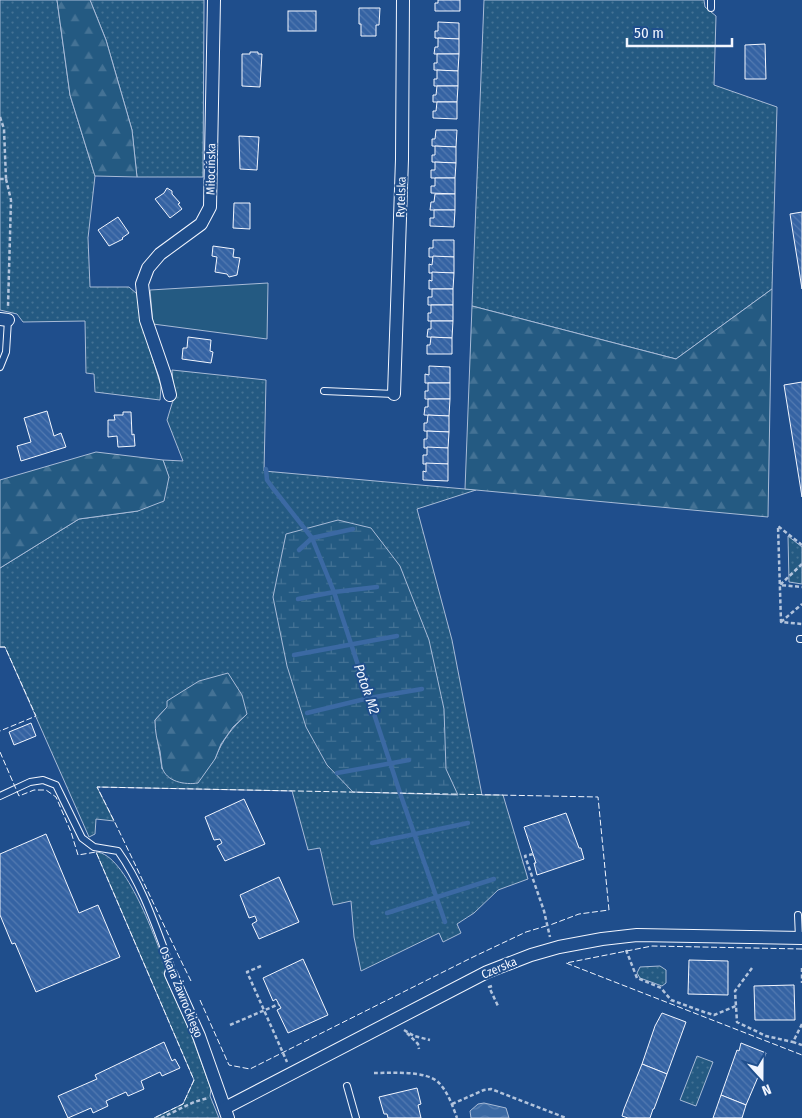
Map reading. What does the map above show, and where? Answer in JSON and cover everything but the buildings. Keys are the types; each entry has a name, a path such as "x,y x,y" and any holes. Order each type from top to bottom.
{"street":[{"name":"Miłocińska","path":"170,395 146,320 142,284 148,268 160,254 201,224 210,207 214,0"},
{"name":"Rytelska","path":"394,394 402,159 404,0"},
{"name":"Czerska","path":"227,1113 487,972 531,955 559,947 636,935 801,938"},
{"name":"Oskara Żawrockiego","path":"171,974 199,1036 227,1113"}],"lane":[{"path":"711,0 711,8"},
{"path":"0,367 6,352 4,320"},
{"path":"324,391 394,394"},
{"name":"Oskara Żawrockiego","path":"0,796 30,782 43,780 56,785 82,838 94,847 118,851 130,869 150,911 171,967 171,974"},
{"path":"798,915 801,938"},
{"path":"347,1086 356,1118"}],"path":[{"path":"0,117 4,130 6,179 11,200 4,320"},
{"path":"0,179 6,179"},
{"path":"782,622 778,526 802,544"},
{"path":"780,584 802,564"},
{"path":"780,584 802,587"},
{"path":"782,622 802,604"},
{"path":"782,622 802,624"},
{"path":"533,854 525,856 544,911 550,936"},
{"path":"626,949 637,978 661,988 671,1000 714,1015 736,1006"},
{"path":"261,966 247,972 287,1062"},
{"path":"752,968 735,991 737,1022 766,1036 802,1045"},
{"path":"802,968 802,983"},
{"path":"493,985 489,987 498,1006"},
{"path":"230,1024 279,1004"},
{"path":"793,1042 802,1024"},
{"path":"406,1032 418,1044 419,1049"},
{"path":"374,1073 407,1073 431,1077 440,1083 452,1104 457,1118"},
{"path":"452,1104 484,1090 491,1089 566,1118"},
{"path":"161,1118 194,1102"}],"green space":[{"path":"0,0 57,0 70,95 95,176 88,238 90,287 129,287 137,294 142,324 161,386 160,400 95,392 94,374 86,373 85,321 23,322 17,314 0,310"},
{"path":"57,0 90,0 106,40 132,130 137,177 95,176 70,95"},
{"path":"90,0 204,0 203,177 137,177 132,130 106,40"},
{"path":"484,0 704,0 705,7 716,16 714,85 777,107 772,289 676,359 472,306"},
{"path":"268,283 267,339 153,324 150,290"},
{"path":"772,289 768,517 465,489 472,306 676,359"},
{"path":"172,370 266,380 264,471 476,490 417,509 452,640 482,795 503,795 528,879 498,890 474,913 457,924 461,933 443,942 439,933 361,971 354,937 351,901 333,905 320,848 308,850 292,791 97,787 114,821 96,819 95,834 89,837 5,647 0,647 0,568 79,519 138,511 169,478 163,460 183,461 167,420 174,397","holes":["167,707 247,714 228,735 215,759 162,769 155,720"]},
{"path":"96,452 163,460 169,477 164,501 138,511 79,519 0,568 0,480"},
{"path":"338,520 371,528 400,566 429,640 444,709 446,769 458,795 353,792 327,765 306,727 287,666 273,597 286,534"},
{"path":"788,536 802,547 802,584 789,582"},
{"path":"228,673 242,695 247,714 233,727 221,744 215,759 198,783 182,783 172,779 167,776 162,767 155,720 167,707 167,701 199,681"},
{"path":"96,852 107,856 118,867 129,882 148,920 166,967 164,974 190,1031 211,1089 210,1096 219,1118 154,1118 183,1104 194,1080"},
{"path":"660,966 666,970 666,983 662,986 640,978 637,973 640,967"},
{"path":"697,1056 713,1062 696,1106 680,1100"}],"water":[{"path":"484,1103 506,1108 509,1118 471,1118 470,1111 478,1104"}],"waterway":[{"name":"Potok M2","path":"266,469 267,480 312,538 334,592 400,793 445,922"},
{"path":"299,550 312,538 353,529"},
{"name":"Potok M2","path":"298,599 334,592 377,587"},
{"path":"294,655 397,636"},
{"path":"307,713 369,698 422,689"},
{"path":"337,773 409,760"},
{"path":"372,843 468,823"},
{"path":"387,913 494,879"}],"fence":[{"path":"0,647 5,647 36,716 0,731"},
{"path":"0,752 19,796 34,790 46,790 56,797 71,832 78,855 96,852 194,1080 183,1104 154,1118"},
{"path":"191,981 97,787 598,797 609,910 579,914 550,925"},
{"path":"200,1000 229,1065 250,1069 473,957 526,932 546,926"},
{"path":"802,949 652,946 566,963 802,1055"}]}
